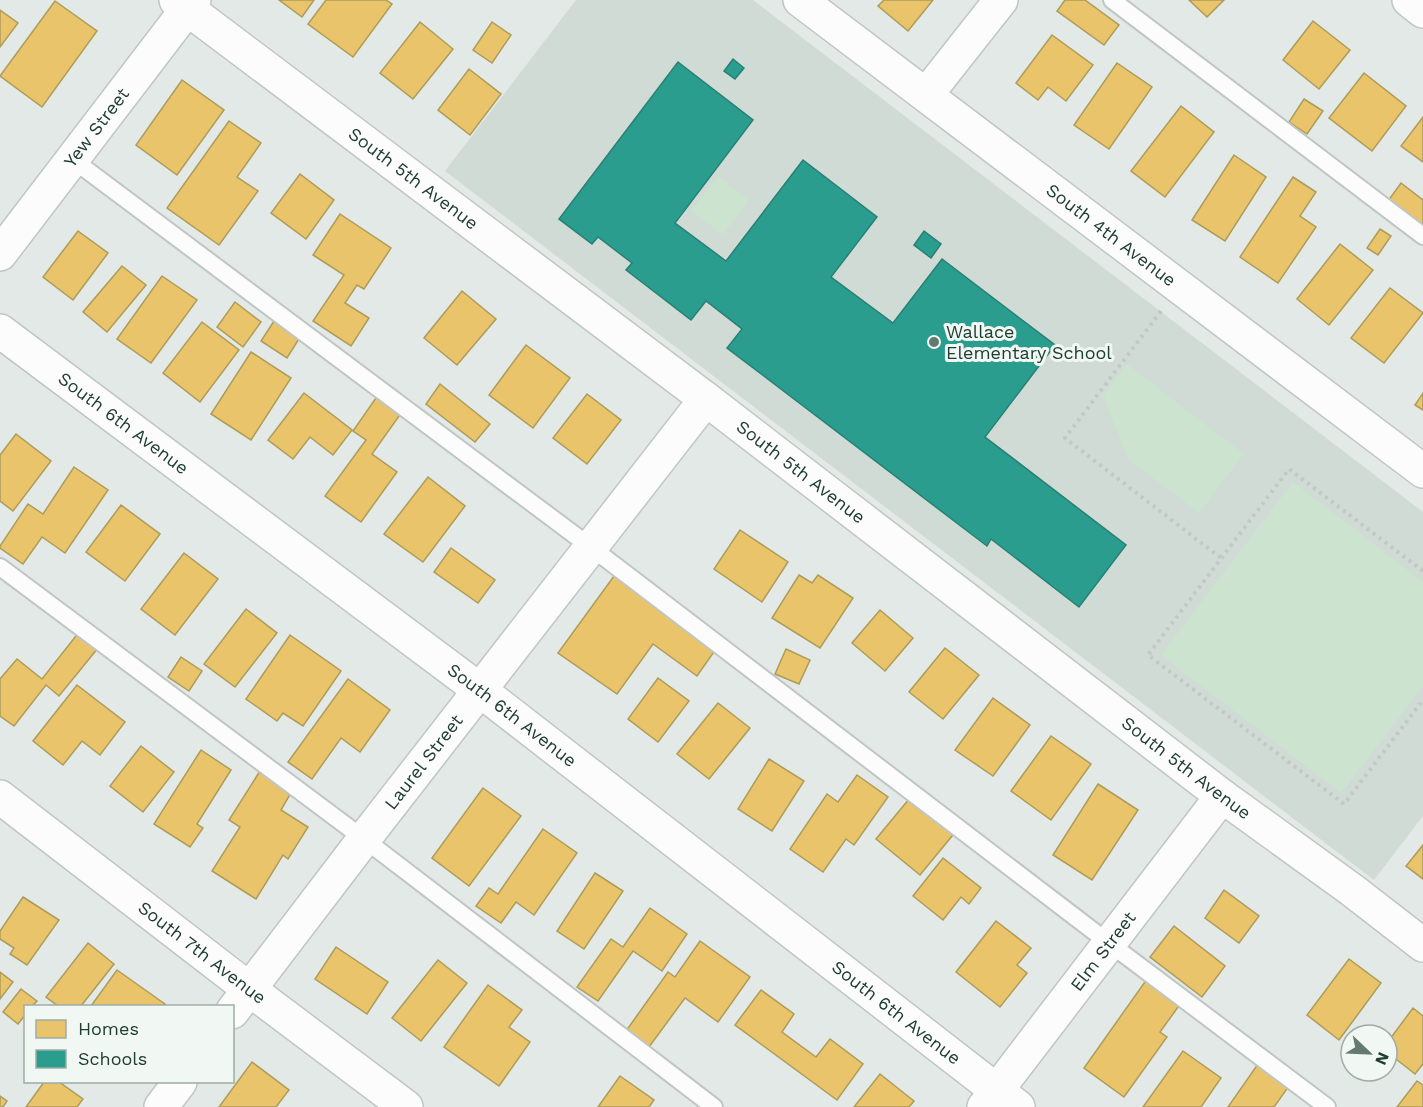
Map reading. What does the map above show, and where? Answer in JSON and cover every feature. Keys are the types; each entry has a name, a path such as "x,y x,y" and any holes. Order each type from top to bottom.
{"street":[{"name":"South 4th Avenue","path":"800,0 1423,471"},
{"path":"926,95 1001,0"},
{"path":"1409,0 1423,11"},
{"name":"Yew Street","path":"0,254 186,3"},
{"name":"South 5th Avenue","path":"186,3 1222,796 1352,890 1423,945"},
{"name":"South 6th Avenue","path":"0,331 481,691 1000,1102"},
{"name":"Laurel Street","path":"241,1000 706,399"},
{"name":"Elm Street","path":"1000,1102 1109,944 1222,796"},
{"name":"South 7th Avenue","path":"0,797 241,1000 406,1107"},
{"path":"161,1107 179,1083"}],"lane":[{"path":"1113,0 1423,236"},
{"path":"72,159 592,548 1109,944 1327,1107"},
{"path":"0,567 364,839 714,1107"}],"path":[{"path":"1179,287 1065,438 1221,558"},
{"path":"1423,571 1289,469 1148,655 1344,804 1423,700"}],"shaded area":[{"name":"Wallace Elementary School","path":"576,0 753,0 1423,512 1423,816 1374,880 445,171"}],"green space":[{"path":"718,176 749,200 723,235 691,211"},
{"path":"1127,364 1244,454 1199,513 1129,460 1103,396"},
{"path":"1293,482 1423,582 1423,686 1341,793 1161,655"}],"building: Homes":[{"path":"279,0 314,0 302,17"},
{"path":"326,0 386,0 392,4 353,57 308,24"},
{"path":"884,0 933,0 908,31 878,6"},
{"path":"1065,0 1085,0 1119,25 1104,45 1057,11"},
{"path":"1189,0 1224,0 1207,17"},
{"path":"55,1 97,31 42,107 0,76"},
{"path":"0,10 18,23 0,47"},
{"path":"1313,21 1350,50 1319,89 1283,60"},
{"path":"420,22 453,49 413,99 380,73"},
{"path":"492,22 511,35 492,63 473,50"},
{"path":"1052,35 1093,65 1066,101 1048,87 1038,100 1016,83"},
{"path":"1117,63 1152,87 1109,149 1074,125"},
{"path":"469,69 501,94 470,135 438,110"},
{"path":"1364,73 1406,106 1372,151 1329,118"},
{"path":"182,80 224,110 177,175 136,145"},
{"path":"1304,99 1323,111 1307,134 1289,122"},
{"path":"1181,106 1214,132 1165,197 1131,171"},
{"path":"1423,117 1423,162 1401,146"},
{"path":"229,121 261,143 237,177 258,191 219,245 167,208"},
{"path":"1234,155 1266,177 1225,241 1192,220"},
{"path":"300,174 334,200 306,239 271,213"},
{"path":"1293,177 1316,192 1300,216 1316,227 1278,283 1240,257"},
{"path":"1401,183 1423,200 1423,233 1385,205"},
{"path":"340,214 391,248 364,289 357,285 345,303 369,318 351,346 313,321 344,275 313,255"},
{"path":"1380,229 1391,236 1378,255 1367,248"},
{"path":"78,231 108,253 73,300 43,277"},
{"path":"1340,244 1373,270 1329,325 1297,299"},
{"path":"122,266 146,285 107,332 83,312"},
{"path":"162,276 197,300 151,363 117,339"},
{"path":"1390,288 1423,313 1384,363 1351,338"},
{"path":"462,291 496,319 457,365 424,338"},
{"path":"235,302 261,322 243,347 217,327"},
{"path":"276,318 302,334 287,358 261,341"},
{"path":"202,322 239,350 200,402 163,373"},
{"path":"526,345 570,378 533,428 489,395"},
{"path":"251,352 291,378 251,440 211,414"},
{"path":"440,384 490,424 475,442 426,404"},
{"path":"304,393 352,430 333,455 310,437 293,459 268,440"},
{"path":"1423,393 1423,410 1415,405"},
{"path":"587,394 621,420 587,464 553,438"},
{"path":"378,395 402,412 372,454 397,472 361,522 325,496 366,440 353,431"},
{"path":"16,434 51,461 13,511 0,501 0,455"},
{"path":"74,467 108,490 65,553 42,537 23,564 0,548 28,504 43,514"},
{"path":"428,477 465,506 423,562 384,534"},
{"path":"121,505 160,534 125,581 86,552"},
{"path":"740,530 788,562 762,602 714,569"},
{"path":"451,548 495,580 478,603 434,572"},
{"path":"184,553 218,579 175,635 141,609"},
{"path":"799,575 812,583 818,575 853,598 820,648 772,618"},
{"path":"614,576 716,649 697,676 653,644 617,694 558,653"},
{"path":"246,609 277,633 235,687 204,664"},
{"path":"880,610 913,638 885,671 852,643"},
{"path":"79,632 98,648 59,696 46,685 14,726 0,716 0,679 17,659 42,679"},
{"path":"290,635 341,671 303,726 283,713 277,721 246,699"},
{"path":"945,648 979,675 943,719 909,692"},
{"path":"786,649 810,660 799,684 775,674"},
{"path":"181,657 202,671 189,691 168,677"},
{"path":"658,678 689,701 658,742 628,719"},
{"path":"348,679 390,710 360,752 341,738 312,779 288,762"},
{"path":"77,685 125,722 100,755 82,741 63,765 33,741"},
{"path":"993,698 1030,725 993,776 955,750"},
{"path":"718,703 750,728 709,779 677,754"},
{"path":"1051,736 1091,764 1051,820 1011,791"},
{"path":"141,746 174,772 143,812 110,786"},
{"path":"201,750 231,770 197,824 203,828 190,847 154,824"},
{"path":"769,759 804,781 772,831 738,809"},
{"path":"260,771 292,791 281,810 308,827 288,859 283,855 256,899 212,871 240,827 229,820"},
{"path":"857,775 888,797 854,845 846,839 823,872 790,849 827,794 838,802"},
{"path":"1098,784 1138,810 1092,880 1053,855"},
{"path":"483,788 521,816 469,886 432,858"},
{"path":"914,793 957,830 920,875 876,839"},
{"path":"543,829 577,853 534,915 516,902 501,923 476,906 489,888 498,894"},
{"path":"1423,845 1423,879 1406,866"},
{"path":"943,858 981,888 969,904 961,897 943,920 913,896"},
{"path":"595,873 623,891 584,949 557,931"},
{"path":"1224,890 1259,916 1239,943 1205,918"},
{"path":"23,897 59,920 27,965 10,954 14,948 0,939 0,931"},
{"path":"650,908 687,934 662,971 633,951 598,1001 577,987 611,939 623,947"},
{"path":"996,921 1031,948 1017,965 1027,973 1000,1007 956,972"},
{"path":"1174,926 1225,966 1202,997 1150,957"},
{"path":"700,941 750,977 718,1022 685,998 649,1047 626,1031 668,972 675,977"},
{"path":"88,943 114,964 82,1005 57,1005 46,997"},
{"path":"336,947 388,982 367,1014 315,979"},
{"path":"1349,959 1381,983 1352,1023 1339,1023 1339,1040 1307,1015"},
{"path":"438,960 467,983 421,1041 392,1018"},
{"path":"117,970 165,1004 164,1005 92,1005"},
{"path":"0,972 13,982 0,999"},
{"path":"1147,979 1181,1003 1160,1032 1167,1037 1124,1097 1084,1068"},
{"path":"488,985 522,1010 509,1027 530,1042 499,1086 444,1047"},
{"path":"21,989 37,1001 33,1005 24,1005 24,1016 18,1024 3,1012"},
{"path":"761,990 794,1014 782,1032 816,1057 830,1039 863,1064 837,1100 735,1025"},
{"path":"1413,1008 1423,1016 1423,1064 1415,1074 1399,1061 1399,1027"},
{"path":"1183,1051 1221,1078 1201,1107 1143,1107"},
{"path":"252,1062 289,1090 276,1107 219,1107"},
{"path":"1258,1064 1289,1086 1274,1107 1228,1107"},
{"path":"880,1074 914,1101 909,1107 854,1107"},
{"path":"620,1076 654,1100 649,1107 598,1107"},
{"path":"1417,1081 1423,1085 1423,1107 1397,1107"},
{"path":"43,1083 60,1083 83,1099 77,1107 26,1107"},
{"path":"0,1096 7,1101 3,1107 0,1107"}],"building: Schools":[{"path":"733,59 744,68 735,79 724,71"},
{"path":"678,62 753,120 675,223 726,261 803,160 877,217 831,277 893,323 942,259 1055,345 985,437 1126,545 1079,607 991,539 987,546 727,348 742,329 706,301 691,320 626,270 632,263 598,237 592,244 559,219"},
{"path":"924,231 941,244 931,258 914,245"}],"place":[{"name":"Wallace Elementary School","path":"934,342"}]}
